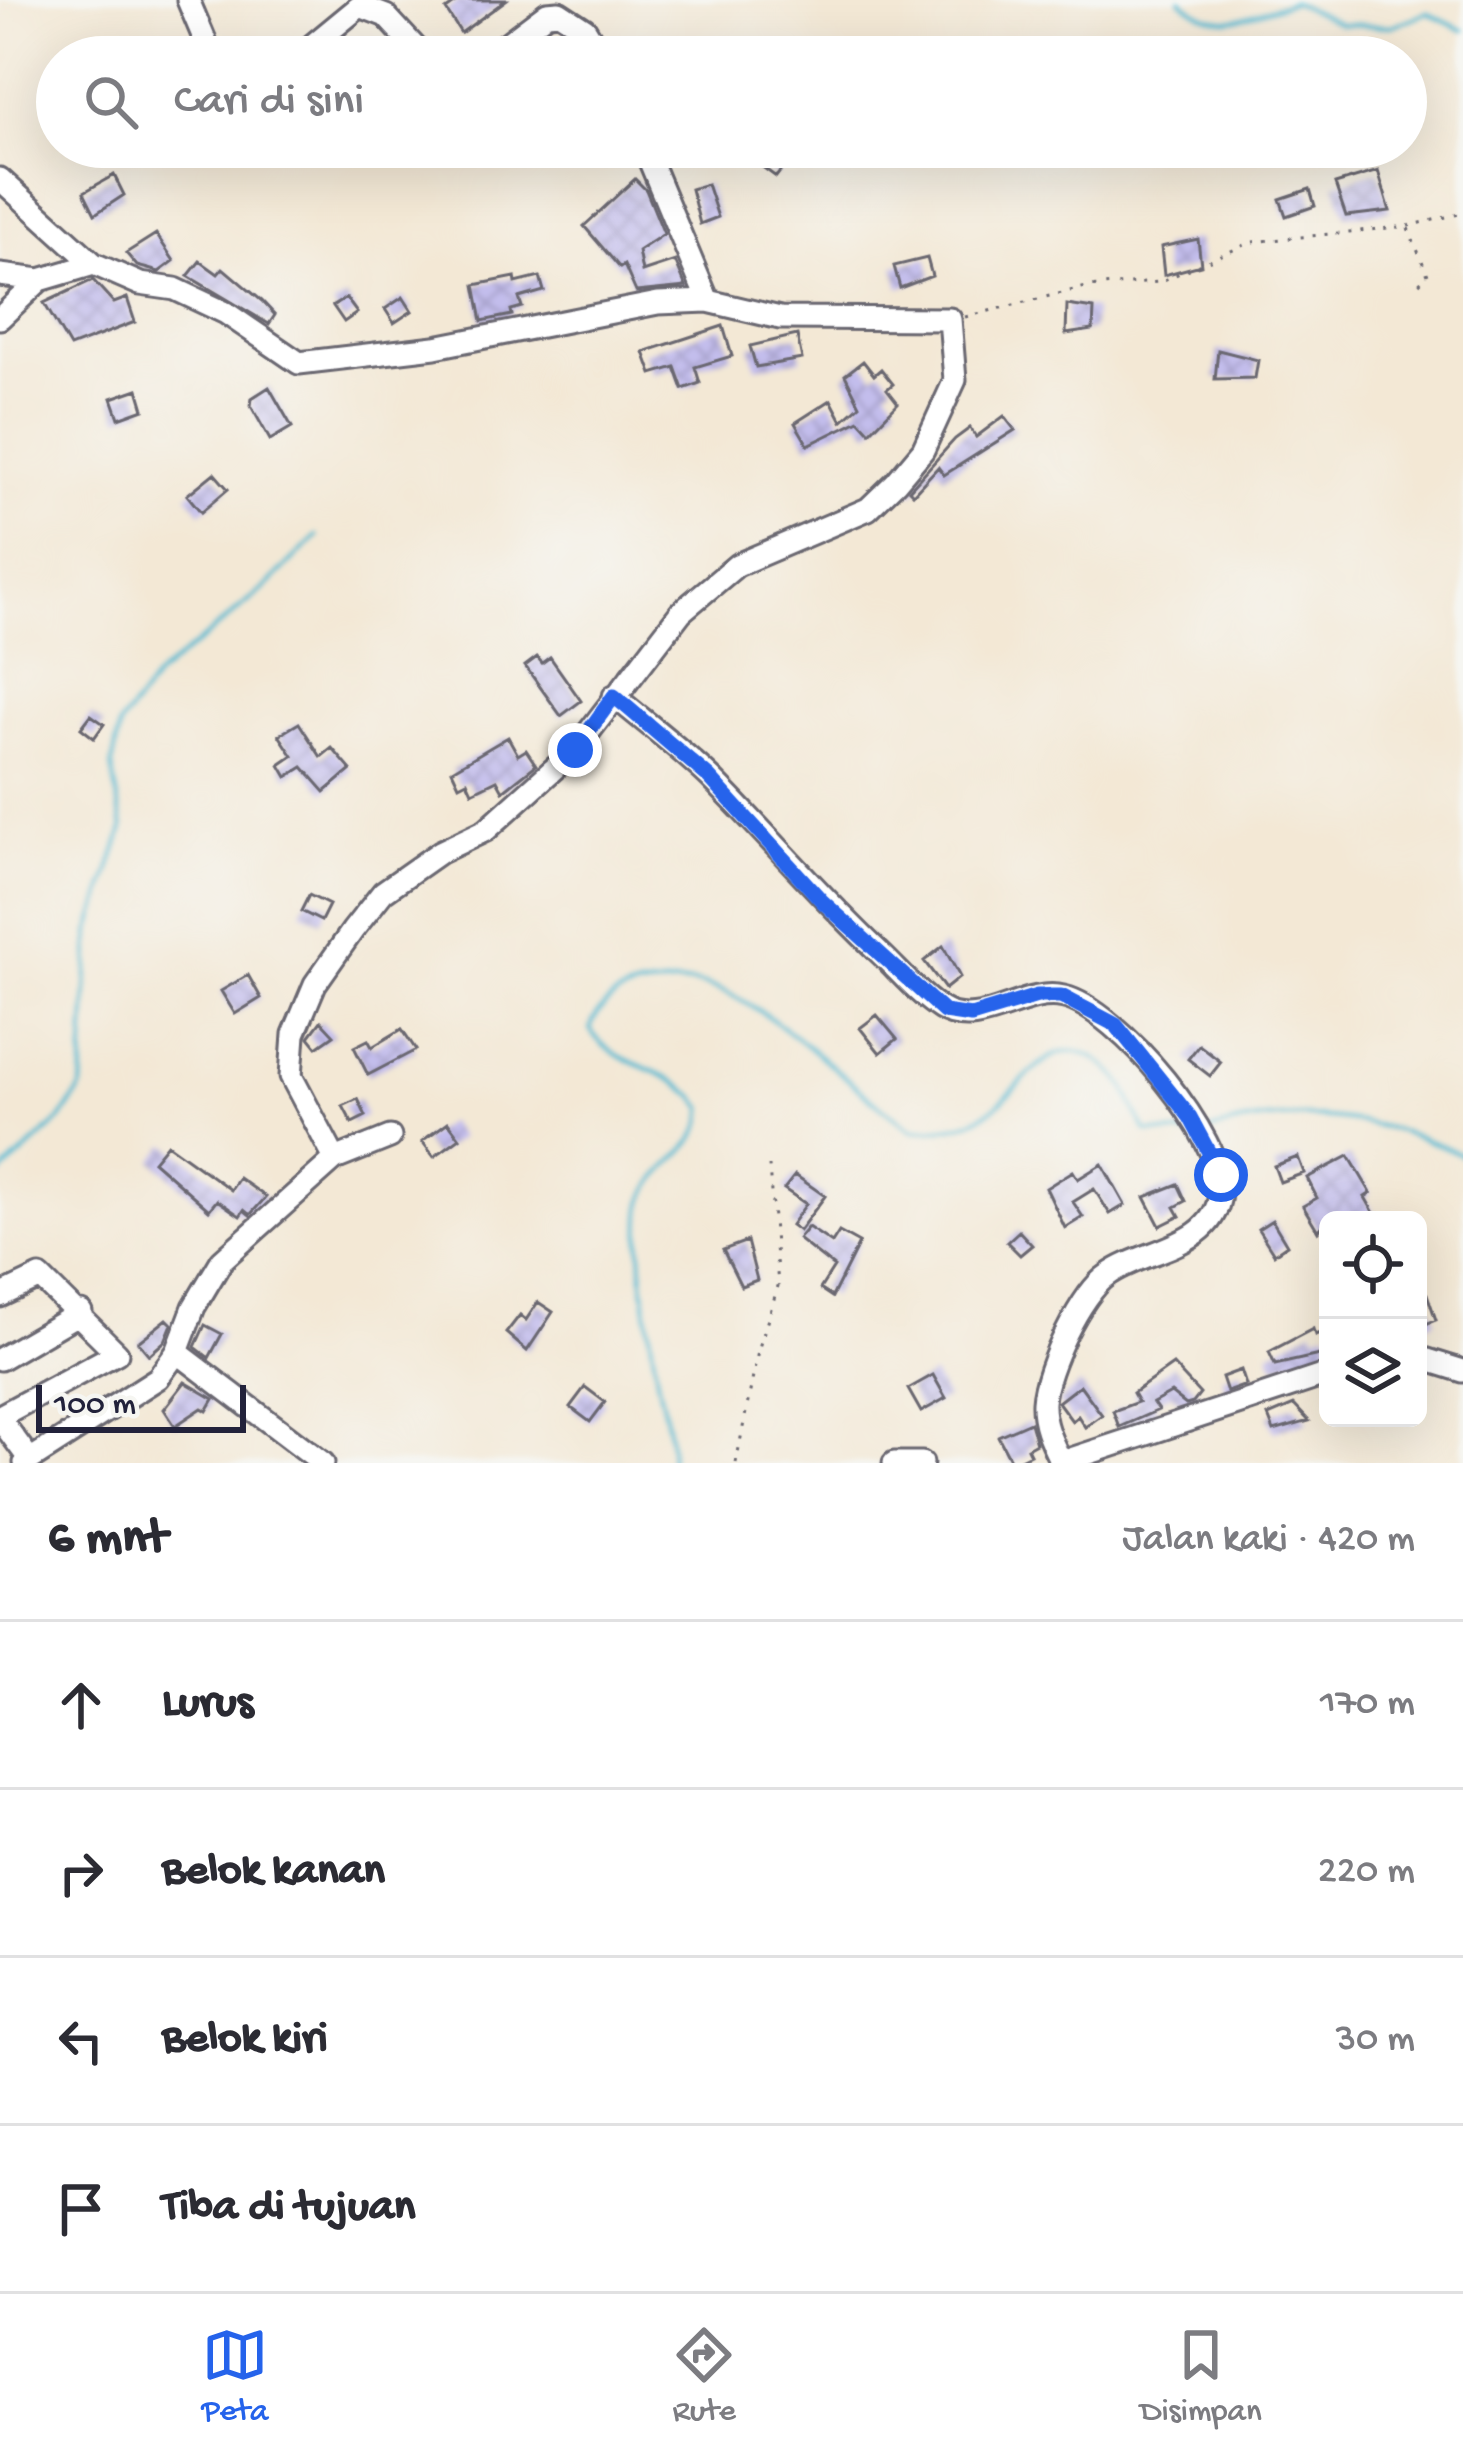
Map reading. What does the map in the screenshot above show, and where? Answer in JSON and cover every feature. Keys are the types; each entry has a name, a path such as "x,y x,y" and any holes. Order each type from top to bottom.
{"street":[{"path":"188,0 199,36"},
{"path":"324,36 360,6 386,16 405,36"},
{"path":"517,36 547,13 559,12 589,36"},
{"path":"653,168 708,301"},
{"path":"0,179 94,264 140,284 175,289 226,313 299,363 435,347 658,303 708,301 780,318 950,319 955,380 923,450 896,482 868,508 737,565 681,612 575,750 486,830 440,852 383,892 315,984 294,1034 292,1076 334,1159"},
{"path":"0,275 40,280 94,264"},
{"path":"0,318 40,280"},
{"path":"614,696 709,777 822,901 944,1012 971,1016 1037,996 1061,996 1082,1004 1116,1025 1211,1150 1221,1175 1220,1201 1206,1224 1183,1242 1106,1275 1084,1300 1067,1335 1043,1400 1046,1432 1060,1463 1319,1377"},
{"path":"0,1296 11,1282 40,1277 81,1312 117,1353 0,1418 27,1461 137,1394 177,1352 194,1307 222,1260 334,1159 391,1137"},
{"path":"0,1359 81,1312"},
{"path":"177,1352 323,1463"},
{"path":"1427,1360 1463,1371"},
{"path":"894,1463 922,1463"}],"path":[{"path":"950,319 1042,302 1086,287 1159,282 1252,242 1408,226 1463,213"},
{"path":"1408,226 1428,275 1417,286"},
{"path":"736,1463 758,1351 778,1286 770,1166"}],"building":[{"path":"460,0 506,0 461,33 446,10"},
{"path":"1378,171 1390,211 1346,216 1335,184"},
{"path":"114,175 124,195 95,214 84,192"},
{"path":"635,179 646,190 664,234 638,251 642,272 675,261 686,287 636,292 624,265 620,268 584,226"},
{"path":"707,184 718,217 700,224 691,189"},
{"path":"1310,189 1315,206 1286,216 1280,199"},
{"path":"156,234 174,261 159,272 137,266 126,253"},
{"path":"1198,239 1201,265 1164,275 1161,247"},
{"path":"927,258 932,276 900,288 894,266"},
{"path":"200,261 218,274 223,268 262,301 275,315 269,324 188,276"},
{"path":"515,277 516,283 540,277 544,291 519,298 522,307 511,310 512,315 482,321 475,285"},
{"path":"93,280 114,303 127,298 135,322 70,347 44,303"},
{"path":"403,297 412,311 394,323 385,309"},
{"path":"346,298 357,313 344,322 333,306"},
{"path":"1067,305 1094,309 1093,330 1066,334"},
{"path":"723,326 732,356 695,367 700,383 683,389 675,367 652,374 644,352"},
{"path":"797,335 802,359 756,367 750,346"},
{"path":"1218,350 1258,360 1255,378 1215,379"},
{"path":"863,361 874,375 881,369 893,384 887,389 898,403 870,432 859,420 808,445 795,423 831,400 842,421 860,405 845,375"},
{"path":"269,387 292,427 270,440 251,406 252,398"},
{"path":"138,389 144,409 119,418 112,398"},
{"path":"1004,416 1015,430 944,475 938,467 913,494 909,490 955,439 970,428 976,437"},
{"path":"214,473 228,489 201,512 187,495"},
{"path":"537,657 542,663 550,657 581,701 561,716 525,666"},
{"path":"91,715 104,724 94,738 81,728"},
{"path":"299,723 321,757 332,748 351,770 325,792 303,767 287,777 280,765 293,756 279,735"},
{"path":"508,737 518,755 526,750 536,765 503,791 497,780 472,792 467,781 459,785 452,770"},
{"path":"309,895 329,905 321,921 301,911"},
{"path":"943,946 960,977 945,989 924,961"},
{"path":"248,975 261,998 235,1014 221,991"},
{"path":"877,1015 897,1039 880,1053 860,1028"},
{"path":"321,1021 334,1035 317,1047 309,1037"},
{"path":"402,1029 416,1050 368,1075 354,1047 368,1040 372,1047"},
{"path":"1199,1045 1221,1062 1210,1076 1188,1059"},
{"path":"358,1099 366,1116 352,1123 343,1106"},
{"path":"448,1122 460,1138 434,1157 422,1141"},
{"path":"167,1144 231,1190 239,1178 266,1197 250,1215 244,1210 240,1216 217,1200 209,1210 153,1161"},
{"path":"1349,1156 1371,1193 1365,1197 1373,1211 1319,1211 1318,1231 1303,1206 1317,1198 1307,1178"},
{"path":"1298,1157 1304,1173 1280,1182 1274,1166"},
{"path":"1102,1164 1125,1205 1110,1214 1094,1189 1073,1202 1083,1217 1065,1228 1046,1188 1073,1171 1078,1179"},
{"path":"795,1175 825,1196 799,1231 791,1225 806,1204 784,1189"},
{"path":"1178,1184 1186,1201 1175,1207 1180,1216 1160,1226 1145,1197"},
{"path":"1272,1220 1287,1245 1274,1254 1258,1229"},
{"path":"808,1227 832,1243 839,1232 859,1243 832,1297 820,1289 834,1267 798,1239"},
{"path":"1019,1231 1032,1245 1020,1255 1007,1242"},
{"path":"747,1241 757,1280 741,1286 723,1250"},
{"path":"1427,1294 1436,1320 1427,1324"},
{"path":"538,1302 553,1312 527,1351 506,1333 520,1315 526,1320"},
{"path":"167,1319 172,1324 165,1341 149,1355 138,1342"},
{"path":"205,1325 222,1334 209,1358 195,1347"},
{"path":"1313,1329 1315,1335 1319,1333 1319,1355 1275,1365 1269,1352"},
{"path":"1173,1365 1200,1394 1193,1403 1186,1405 1171,1393 1153,1403 1158,1410 1119,1427 1113,1411 1138,1402 1133,1393"},
{"path":"1241,1370 1246,1385 1227,1392 1222,1377"},
{"path":"933,1375 946,1398 921,1412 908,1389"},
{"path":"185,1382 214,1399 207,1411 202,1408 175,1426 164,1409"},
{"path":"1080,1385 1102,1415 1085,1427 1078,1416 1072,1421 1058,1402"},
{"path":"585,1387 605,1402 590,1422 570,1407"},
{"path":"1294,1405 1309,1421 1274,1431 1268,1416"},
{"path":"1030,1422 1036,1443 1027,1448 1030,1454 1012,1463 998,1436"}],"waterway":[{"path":"1181,0 1210,18 1223,20 1293,2 1340,24 1391,26 1427,13 1463,30"},
{"path":"0,1175 62,1118 82,1087 90,933 123,829 112,766 120,725 157,676 264,589 317,536"},
{"path":"670,1463 645,1294 641,1215 652,1185 695,1137 704,1108 675,1082 614,1053 590,1029 599,1012 619,995 675,984 718,989 776,1022 913,1130 976,1119 1044,1062 1076,1052 1094,1058 1115,1075 1147,1132 1196,1135"},
{"path":"1207,1132 1272,1118 1337,1119 1400,1131 1463,1155"}],"route":[{"path":"575,750 614,696 709,777 822,901 944,1012 971,1016 1037,996 1061,996 1116,1025 1190,1117 1221,1175"}]}
